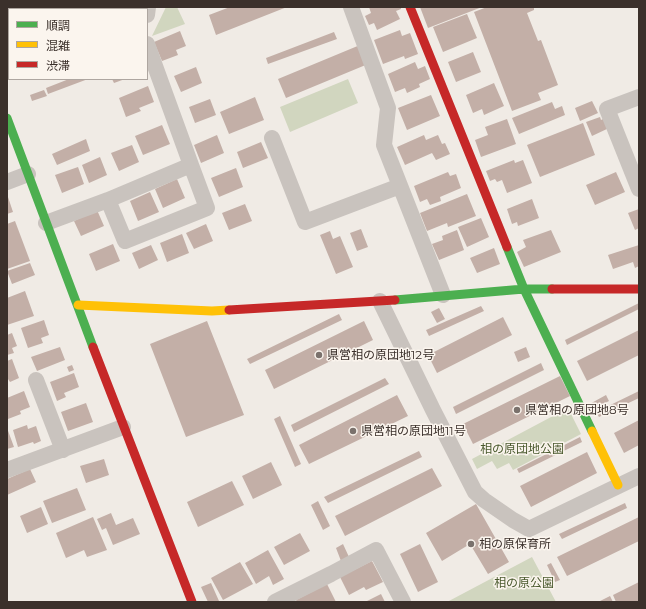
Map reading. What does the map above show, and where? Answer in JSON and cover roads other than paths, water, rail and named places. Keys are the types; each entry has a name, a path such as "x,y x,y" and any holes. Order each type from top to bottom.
{"street":[{"path":"351,7 388,108 384,145 443,295"},
{"path":"410,7 524,289 618,485"},
{"path":"108,200 125,241 207,208 148,47"},
{"path":"639,96 607,109 639,189"},
{"path":"7,118 123,427 192,602"},
{"path":"272,138 305,222 400,186"},
{"path":"46,223 108,200 191,165"},
{"path":"7,182 28,174"},
{"path":"78,306 212,311 380,301 524,289 639,289"},
{"path":"380,301 432,410 475,492 513,520 529,529 639,476"},
{"path":"36,380 63,450"},
{"path":"7,470 123,427"},
{"path":"274,602 376,550 403,602"}],"place":[{"name":"県営相の原団地12号","path":"319,355"},
{"name":"県営相の原団地8号","path":"517,410"},
{"name":"県営相の原団地11号","path":"353,431"},
{"name":"相の原保育所","path":"471,544"}],"park label":[{"name":"相の原団地公園","path":"522,449"},
{"name":"相の原公園","path":"524,583"}]}
